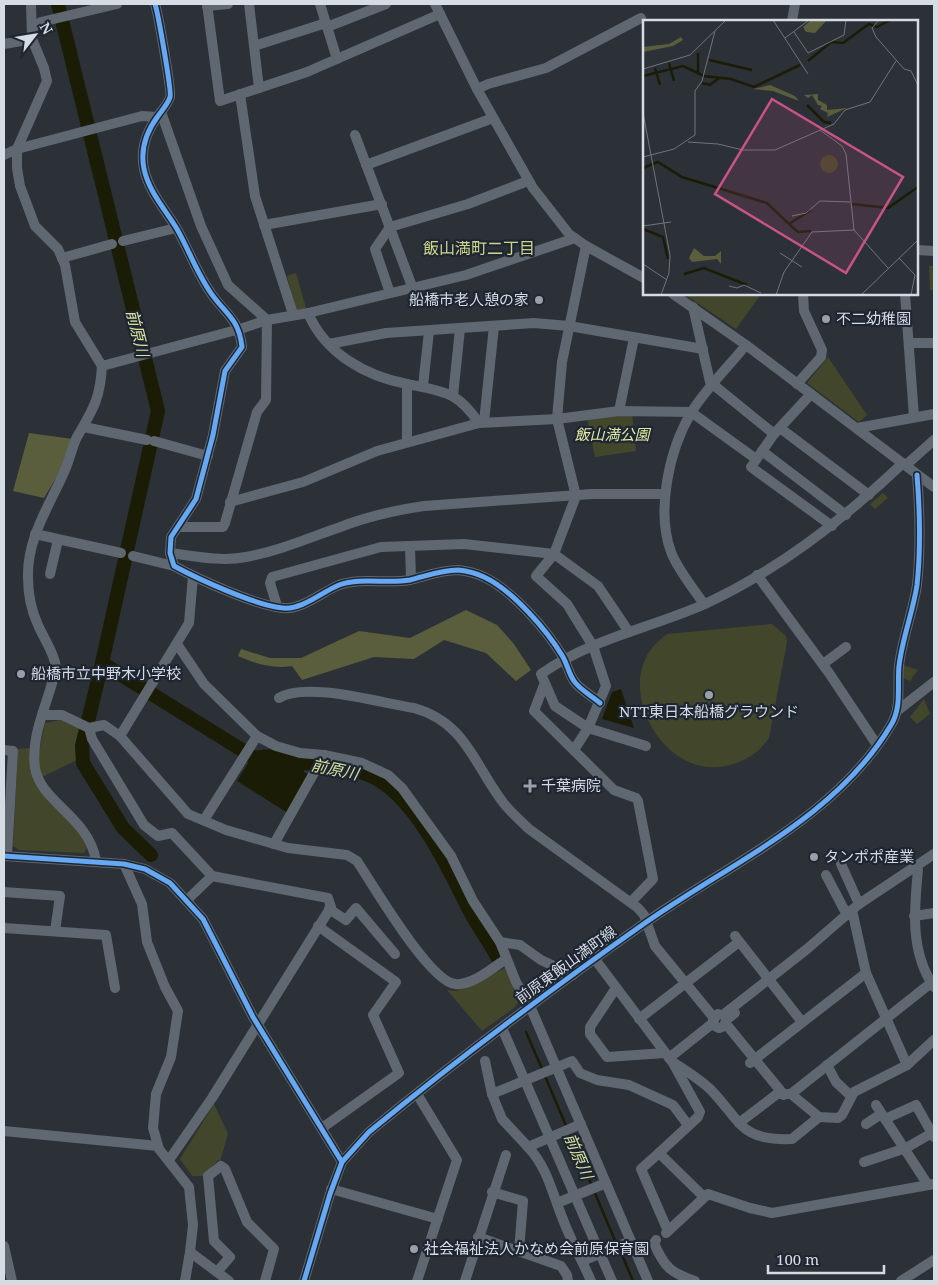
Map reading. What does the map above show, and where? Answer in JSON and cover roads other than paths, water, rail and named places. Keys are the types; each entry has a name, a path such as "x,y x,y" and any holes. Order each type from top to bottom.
{"street":[{"path":"31,4 33,12 32,39 44,68 47,81 17,149 19,177 35,226 58,249 62,258 76,322 102,366 100,389 95,408 77,438 29,551 29,598 32,613 54,658 56,667 42,715 36,748 35,768 38,777 50,795 84,829 94,846 96,862"},
{"path":"32,28 56,19 117,4"},
{"path":"156,4 171,95 144,141 142,150 144,168 152,190 176,228 212,295 240,329 242,347 225,371 208,456 196,499 171,536 170,553 174,566"},
{"path":"228,4 207,5 220,101 337,59 440,14"},
{"path":"249,4 259,88"},
{"path":"320,4 337,59"},
{"path":"254,46 327,25 386,4"},
{"path":"435,4 477,89 528,181 564,228 575,238 643,277"},
{"path":"792,20 795,4"},
{"path":"477,89 488,84 546,68 641,18"},
{"path":"4,44 32,39"},
{"path":"240,94 247,155 255,196 293,314"},
{"path":"4,155 17,149 142,116 159,114"},
{"path":"159,114 201,226 228,285 267,320 266,400 257,412 223,527 178,527"},
{"path":"366,165 493,118"},
{"path":"355,135 413,289"},
{"path":"390,293 375,249 390,227 468,204 528,181"},
{"path":"264,225 382,204"},
{"path":"62,258 176,228"},
{"path":"102,366 267,320 293,314 308,313 413,289 513,261 575,238"},
{"path":"574,750 588,728 606,686 593,646 567,604 536,576 554,554 576,496 558,419 562,362 586,246"},
{"path":"918,250 934,251"},
{"path":"675,295 746,345 934,487"},
{"path":"797,384 821,357 822,350 804,311 803,295"},
{"path":"905,295 914,417"},
{"path":"693,307 710,382 713,386 870,495"},
{"path":"308,313 314,327 342,356 360,367 407,384 423,386 453,396 482,422"},
{"path":"329,344 386,332 429,331 534,323 569,326 703,350"},
{"path":"482,422 494,326"},
{"path":"453,396 460,329"},
{"path":"423,386 429,331"},
{"path":"619,411 634,338"},
{"path":"909,343 934,343"},
{"path":"704,604 672,555 668,541 664,494 677,448 691,412 746,345"},
{"path":"407,384 407,441"},
{"path":"811,394 777,431 751,467 832,526"},
{"path":"230,502 303,482 377,451 407,441 482,422 558,419 619,411 691,412 759,455 846,515"},
{"path":"858,428 934,414"},
{"path":"84,427 208,456"},
{"path":"646,746 588,728 555,706 544,685 541,674 563,658 704,604 734,590 832,526 934,440"},
{"path":"897,711 900,665 917,586 922,523 917,475"},
{"path":"170,553 244,558 292,545 346,525 398,510 451,503 621,493 664,494"},
{"path":"35,534 122,553"},
{"path":"50,574 58,540"},
{"path":"277,606 270,583 272,577 381,548 464,544 554,554 598,586 628,632"},
{"path":"410,546 411,580"},
{"path":"133,556 174,566 194,576 261,602 284,608 301,604 340,585 367,581 411,580 427,574 457,570 471,572 485,577 530,615 563,658 574,682 600,703"},
{"path":"757,575 823,664 877,745"},
{"path":"120,736 189,624 194,576"},
{"path":"177,644 204,684 243,720 257,736 284,749 362,763 388,776 402,788 451,856 473,901 500,942 506,960 530,1006 582,1124 648,1281"},
{"path":"823,664 846,647"},
{"path":"897,711 934,682"},
{"path":"544,685 534,711 614,790 636,798 638,801 653,879 631,902"},
{"path":"279,698 293,691 317,691 414,708 435,715 458,732 502,801 516,817 547,842 631,902 644,914 655,946 688,982 753,1061 784,1094 819,1117 838,1118 842,1115 851,1096 907,1065 934,1040"},
{"name":"前原東飯山満町線","path":"304,1281 331,1189 342,1162 369,1132 594,958 646,922 748,858 812,811 856,771 891,725 897,711"},
{"path":"42,715 62,715 90,728 104,725 120,736 188,814 226,830 288,848 347,855 357,861 420,954 440,977 454,984 468,982 506,960"},
{"path":"90,728 92,739 144,824 158,836 172,834 212,876 328,898 329,910 212,1098 169,1160"},
{"path":"204,820 257,736"},
{"path":"4,750 13,751 5,856 124,864 155,873 187,900 203,918 257,1025 342,1162"},
{"path":"274,844 324,755"},
{"path":"669,1058 720,1021 853,910 934,854"},
{"path":"124,864 142,904 147,942 164,987 178,1012 171,1057 156,1094 152,1128 158,1146 189,1187 193,1225 185,1281"},
{"path":"841,864 866,973 907,1065"},
{"path":"738,1123 827,1065 886,1017 933,985 917,948 914,916 918,870 916,866"},
{"path":"826,875 853,910"},
{"path":"187,900 212,876"},
{"path":"4,892 60,896 55,931"},
{"path":"329,910 346,920 356,908 395,954"},
{"path":"914,916 934,913"},
{"path":"318,926 396,982 373,1015 400,1074 322,1128"},
{"path":"4,928 106,934 116,988"},
{"path":"640,1019 688,982 737,939 802,1022"},
{"path":"500,942 520,945 541,960 573,974"},
{"path":"594,958 669,1058 700,1112 698,1117 641,1169 667,1232 708,1194 728,1202 772,1213 931,1185 904,1149 881,1113"},
{"path":"753,1061 866,973"},
{"path":"616,988 590,1027 590,1034 607,1057 669,1058 699,1079 713,1092 738,1123 756,1136 792,1138 819,1117"},
{"path":"502,1028 612,1281"},
{"path":"492,1094 572,1061 580,1073 597,1080 629,1085 673,1105 688,1125"},
{"path":"485,1062 492,1094 502,1119 538,1158 591,1281"},
{"path":"827,1065 836,1082 851,1096"},
{"path":"417,1094 457,1157 417,1281"},
{"path":"864,1162 904,1149 933,1135 916,1105 881,1113 866,1124"},
{"path":"528,1147 582,1124"},
{"path":"4,1131 158,1146"},
{"path":"659,1153 704,1197"},
{"path":"465,1281 492,1192 506,1155"},
{"path":"217,1272 230,1257 214,1241 208,1176 221,1166 225,1169 247,1222 274,1249 265,1281"},
{"path":"557,1203 606,1183"},
{"path":"331,1189 438,1219"},
{"path":"492,1192 523,1201 519,1251"},
{"path":"478,1236 562,1266 568,1281"},
{"path":"656,1240 654,1243 668,1269 695,1281"},
{"path":"582,1261 631,1241"},
{"path":"4,1246 12,1281"},
{"path":"190,1252 229,1281"},
{"path":"901,1281 934,1260"}],"waterway":[{"name":"前原川","path":"58,4 158,411 102,663 255,758 276,757 352,770 369,775 391,789 405,802 429,835 499,960"},
{"name":"前原川","path":"102,663 82,746 83,763 123,828 151,855"},
{"name":"前原川","path":"526,1032 543,1071"},
{"name":"前原川","path":"545,1076 567,1128"},
{"name":"前原川","path":"569,1133 592,1186"},
{"name":"前原川","path":"594,1191 616,1243"},
{"name":"前原川","path":"619,1248 633,1281"}],"place":[{"name":"船橋市老人憩の家","path":"539,300"},
{"name":"不二幼稚園","path":"826,319"},
{"name":"船橋市立中野木小学校","path":"21,674"},
{"name":"NTT東日本船橋グラウンド","path":"709,695"},
{"name":"千葉病院","path":"530,786"},
{"name":"タンポポ産業","path":"814,857"},
{"name":"社会福祉法人かなめ会前原保育園","path":"414,1249"}],"district":[{"name":"飯山満町二丁目","path":"479,248"}],"park label":[{"name":"飯山満公園","path":"612,435"}]}
